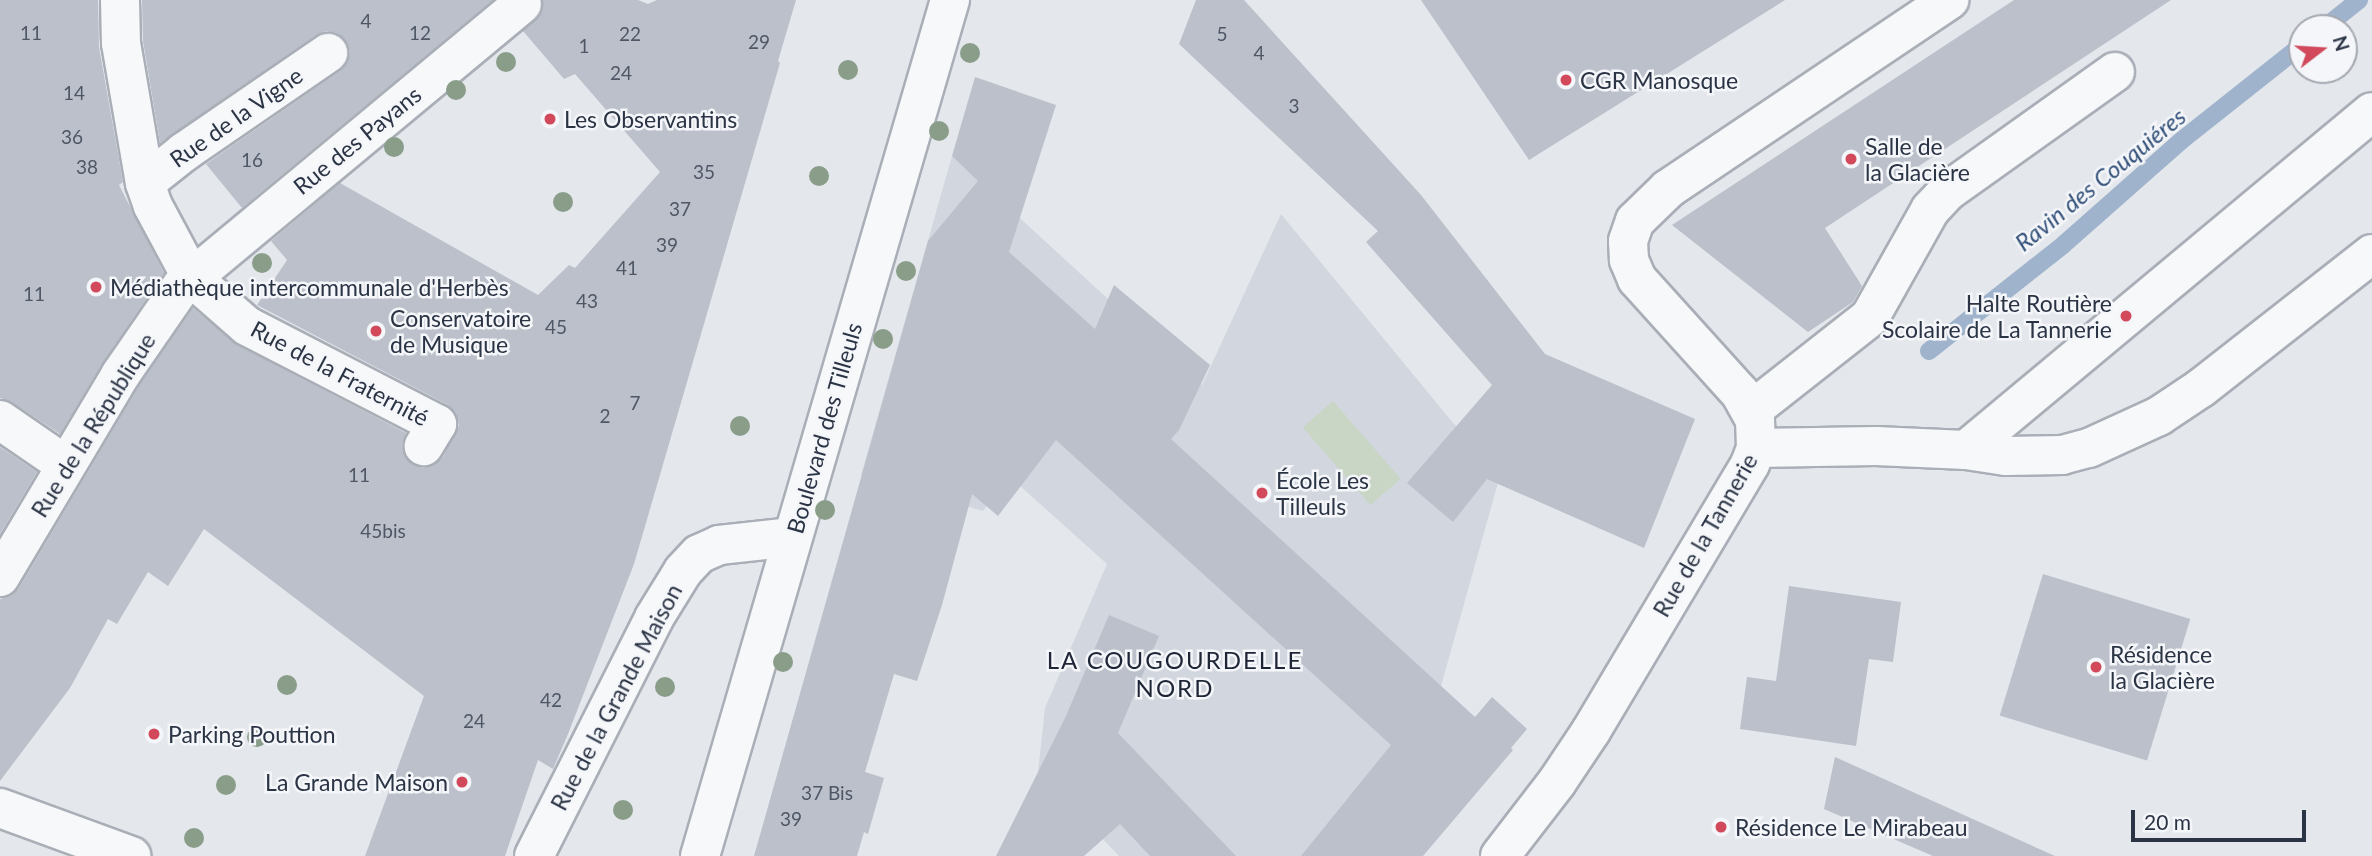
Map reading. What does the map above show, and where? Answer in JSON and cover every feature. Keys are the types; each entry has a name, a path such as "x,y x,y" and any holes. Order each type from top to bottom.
{"street":[{"path":"120,0 121,43 145,183 153,206 191,277"},
{"name":"Boulevard des Tilleuls","path":"700,856 950,0"},
{"path":"1949,0 1668,189 1635,221 1628,251 1637,279 1722,372 1752,410 1870,317 1930,210 1948,191 2115,72"},
{"name":"Rue des Payans","path":"191,277 522,4"},
{"name":"Rue de la Vigne","path":"145,183 184,152 328,52"},
{"path":"1966,450 2372,112"},
{"path":"1756,448 1876,446 1966,450 2006,456 2062,455 2125,433 2201,388 2372,254"},
{"name":"Rue de la Fraternité","path":"191,277 247,326 437,425 424,446"},
{"name":"Rue de la République","path":"0,577 64,464 121,374 191,277"},
{"name":"Rue de la Tannerie","path":"1500,856 1558,782 1591,731 1750,464 1756,448 1752,410"},
{"path":"0,420 64,464"},
{"name":"Rue de la Grande Maison","path":"534,856 654,618 682,571 699,554 719,545 793,537"},
{"path":"0,808 25,820 131,856"}],"shaded area":[{"name":"École Les Tilleuls","path":"952,156 1202,385 1281,214 1454,424 1503,465 1441,686 1302,856 1119,856 1038,772 1045,708 1107,564 1008,475 983,511 861,475"}],"green space":[{"path":"1333,401 1401,479 1370,505 1303,427"}],"building":[{"path":"0,0 98,0 99,47 123,182 119,185 164,273 103,362 60,434 12,402 0,398"},
{"path":"142,0 493,0 242,208 206,164 340,71 348,62 350,51 346,41 337,33 326,31 316,35 160,143 143,41"},
{"path":"543,0 638,0 648,4 657,0 796,0 634,564 553,769 538,760 505,856 365,856 424,696 204,529 168,586 148,572 117,624 108,619 70,688 0,781 0,599 11,596 19,588 139,386 193,308 237,345 406,433 402,445 405,457 412,464 423,468 434,465 443,457 459,425 456,413 448,405 257,305 287,260 271,241 340,183 538,295 569,265 575,268 660,172 575,74 564,79 523,31 542,12"},
{"path":"1196,0 1244,0 1421,195 1545,354 1695,419 1644,548 1487,479 1453,522 1407,483 1492,385 1366,242 1378,231 1179,44"},
{"name":"CGR Manosque","path":"1421,0 1785,0 1529,160"},
{"name":"Salle de la Glacière","path":"2014,0 2171,0 1825,228 1862,286 1853,302 1808,332 1672,225"},
{"path":"975,77 1056,105 1009,252 1095,329 1114,285 1210,365 1179,430 1171,439 1475,717 1492,697 1527,729 1511,748 1513,750 1423,856 1301,856 1391,745 1056,440 998,516 972,494 942,605 917,681 894,674 865,772 884,778 868,834 864,832 857,856 754,856 928,241 978,181 952,156"},
{"path":"0,447 37,472 0,534"},
{"name":"Résidence la Glacière","path":"2043,574 2190,619 2147,761 2000,716"},
{"path":"1789,586 1901,602 1893,662 1869,659 1856,746 1740,729 1747,677 1776,681"},
{"path":"1109,615 1159,636 1118,733 1236,856 1150,856 1120,824 1084,856 996,856 1066,716"},
{"path":"1835,757 2055,856 1933,856 1824,809"}],"waterway":[{"name":"Ravin des Couquiéres","path":"2342,14 2359,0"},
{"name":"Ravin des Couquiéres","path":"1929,351 2063,245 2182,140 2288,56"}],"place":[{"name":"CGR Manosque","path":"1566,80"},
{"name":"Les Observantins","path":"550,119"},
{"name":"Salle de la Glacière","path":"1851,159"},
{"name":"Médiathèque intercommunale d'Herbès","path":"96,287"},
{"name":"Halte Routière Scolaire de La Tannerie","path":"2126,316"},
{"name":"Conservatoire de Musique","path":"376,331"},
{"name":"École Les Tilleuls","path":"1262,493"},
{"name":"Résidence la Glacière","path":"2096,667"},
{"name":"Parking Pouttion","path":"154,734"},
{"name":"La Grande Maison","path":"462,782"},
{"name":"Résidence Le Mirabeau","path":"1721,827"}],"district":[{"name":"LA COUGOURDELLE NORD","path":"1175,674"}]}
